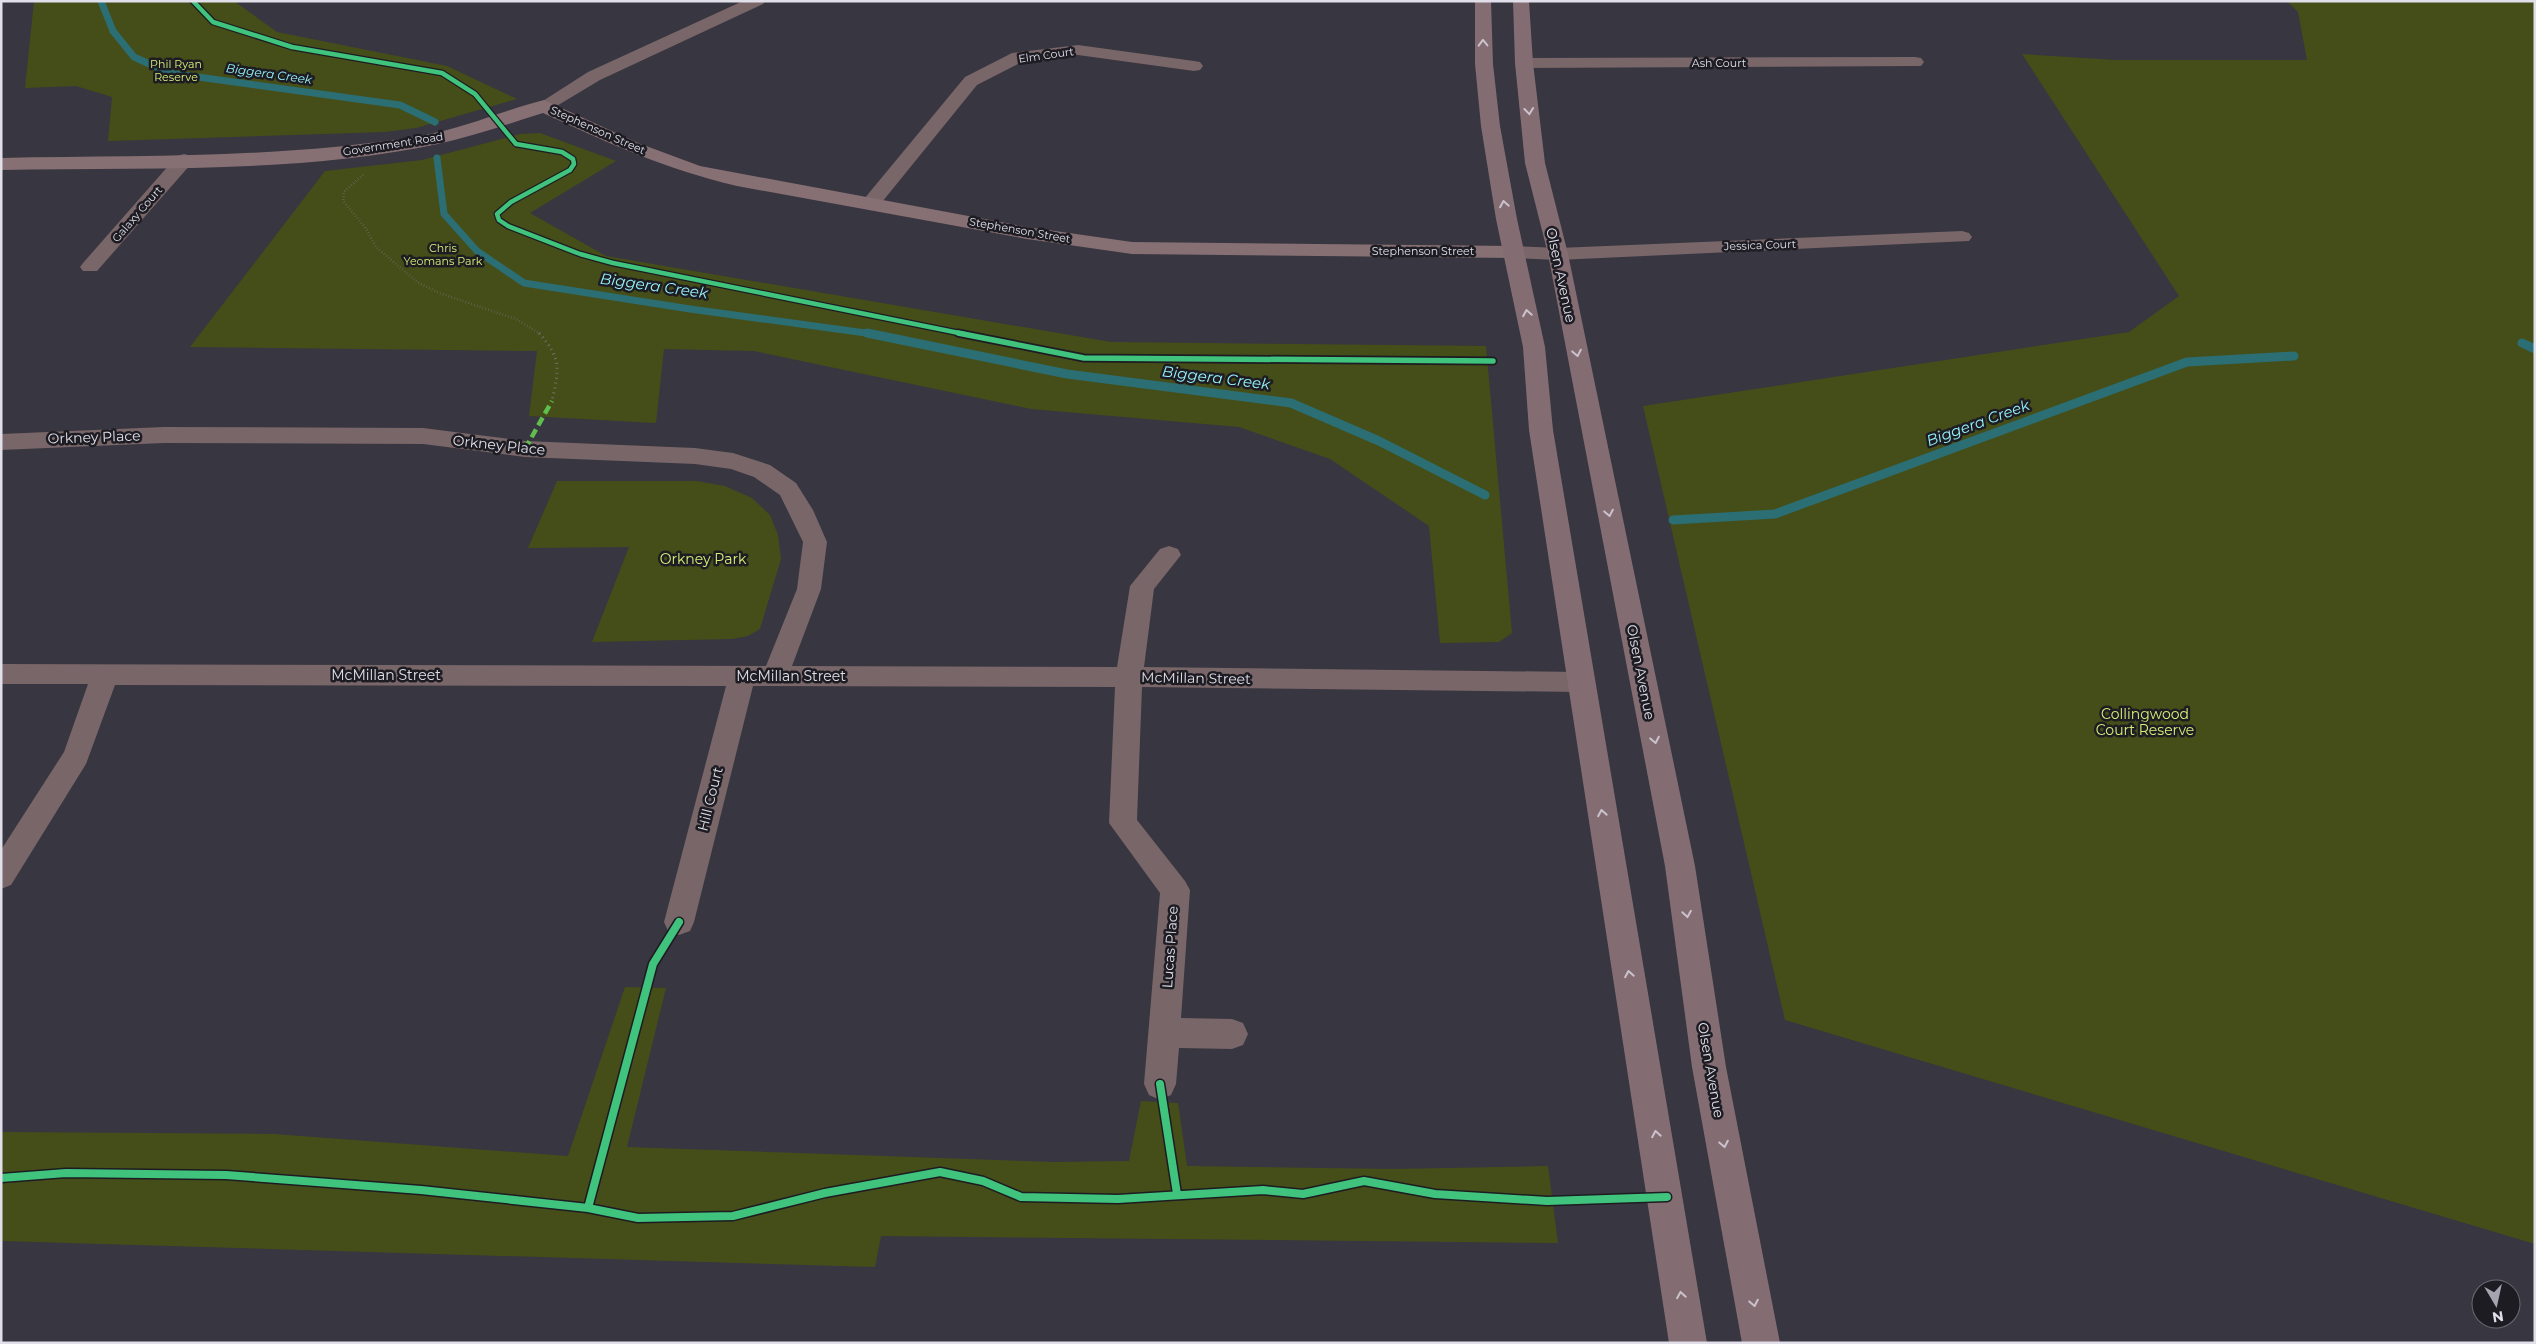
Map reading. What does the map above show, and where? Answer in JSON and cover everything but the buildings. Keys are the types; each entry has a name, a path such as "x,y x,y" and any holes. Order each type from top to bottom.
{"main road":[{"path":"1483,1 1484,62 1489,111 1513,252 1522,284 1536,361 1541,430 1580,682 1667,1197 1688,1343"},
{"name":"Olsen Avenue","path":"1521,1 1524,63 1535,163 1558,254 1680,866 1709,1068 1761,1343"}],"street":[{"name":"Government Road","path":"1,164 323,155 432,139 499,122 544,106 594,76 757,1"},
{"name":"Elm Court","path":"870,203 970,81 1018,57 1078,50 1194,66"},
{"name":"Ash Court","path":"1524,63 1915,62"},
{"name":"Stephenson Street","path":"544,106 631,147 694,170 737,180 1028,233 1132,248 1513,252"},
{"name":"Galaxy Court","path":"90,267 184,160"},
{"name":"Jessica Court","path":"1513,252 1558,254 1962,237"},
{"name":"Orkney Place","path":"1,442 81,437 164,435 424,436 524,449 695,456 733,461 762,471 788,489 801,510 815,542 809,589 775,676"},
{"name":"Lucas Place","path":"1160,1084 1175,890 1123,823 1129,677 1142,586 1169,555"},
{"name":"McMillan Street","path":"1,674 1129,677 1580,682"},
{"path":"1,876 76,756 105,675"},
{"name":"Hill Court","path":"679,922 742,676"},
{"path":"1164,1033 1232,1034"}],"path":[{"path":"370,149 362,165 371,164 344,192 342,201 366,228 374,244 416,281 439,292 518,319 548,340 557,356 559,374 558,386 552,402"}],"green space":[{"name":"Phil Ryan Reserve","path":"34,1 234,1 277,32 447,66 517,99 416,128 385,132 108,141 112,97 76,86 25,88"},
{"name":"Collingwood Court Reserve","path":"2287,1 2535,1 2535,1244 1785,1020 1643,406 2129,332 2179,296 2022,54 2115,60 2307,60 2298,12"},
{"name":"Chris Yeomans Park","path":"540,133 616,161 530,213 606,256 1111,342 1486,346 1512,633 1499,642 1440,643 1429,526 1330,459 1239,427 1031,409 754,351 664,349 656,423 529,416 537,351 190,347 325,171 422,160 520,134"},
{"name":"Orkney Park","path":"557,481 696,481 725,486 752,498 770,515 778,535 781,559 760,629 748,636 732,639 592,642 629,547 528,548"},
{"path":"625,987 666,988 627,1147 1054,1162 1129,1161 1141,1101 1178,1103 1187,1166 1395,1169 1548,1166 1558,1243 881,1236 875,1267 1,1241 1,1132 274,1134 568,1156"}],"waterway":[{"name":"Biggera Creek","path":"101,1 113,31 134,57 169,73 400,105 435,122"},
{"name":"Biggera Creek","path":"437,158 444,214 477,251 524,283 690,309 870,334"},
{"name":"Biggera Creek","path":"870,334 1067,374 1291,403 1379,441 1485,495"},
{"name":"Biggera Creek","path":"2522,343 2535,349"},
{"name":"Biggera Creek","path":"1673,520 1775,514 2187,362 2294,356"}],"marked path":[{"path":"525,449 552,401"}],"cycle path":[{"path":"193,1 213,22 292,47 442,73 465,86 484,103 516,144 562,152 573,159 574,164 570,170 511,202 497,214 499,220 508,226 580,254 613,263 1084,358 1493,361"},
{"path":"588,1208 653,964 679,922"},
{"path":"1160,1084 1177,1194"},
{"path":"1,1178 66,1173 226,1175 421,1190 588,1208 638,1218 733,1216 825,1193 940,1172 983,1181 1021,1197 1118,1199 1263,1190 1303,1194 1364,1181 1435,1194 1547,1201 1667,1197"}]}
